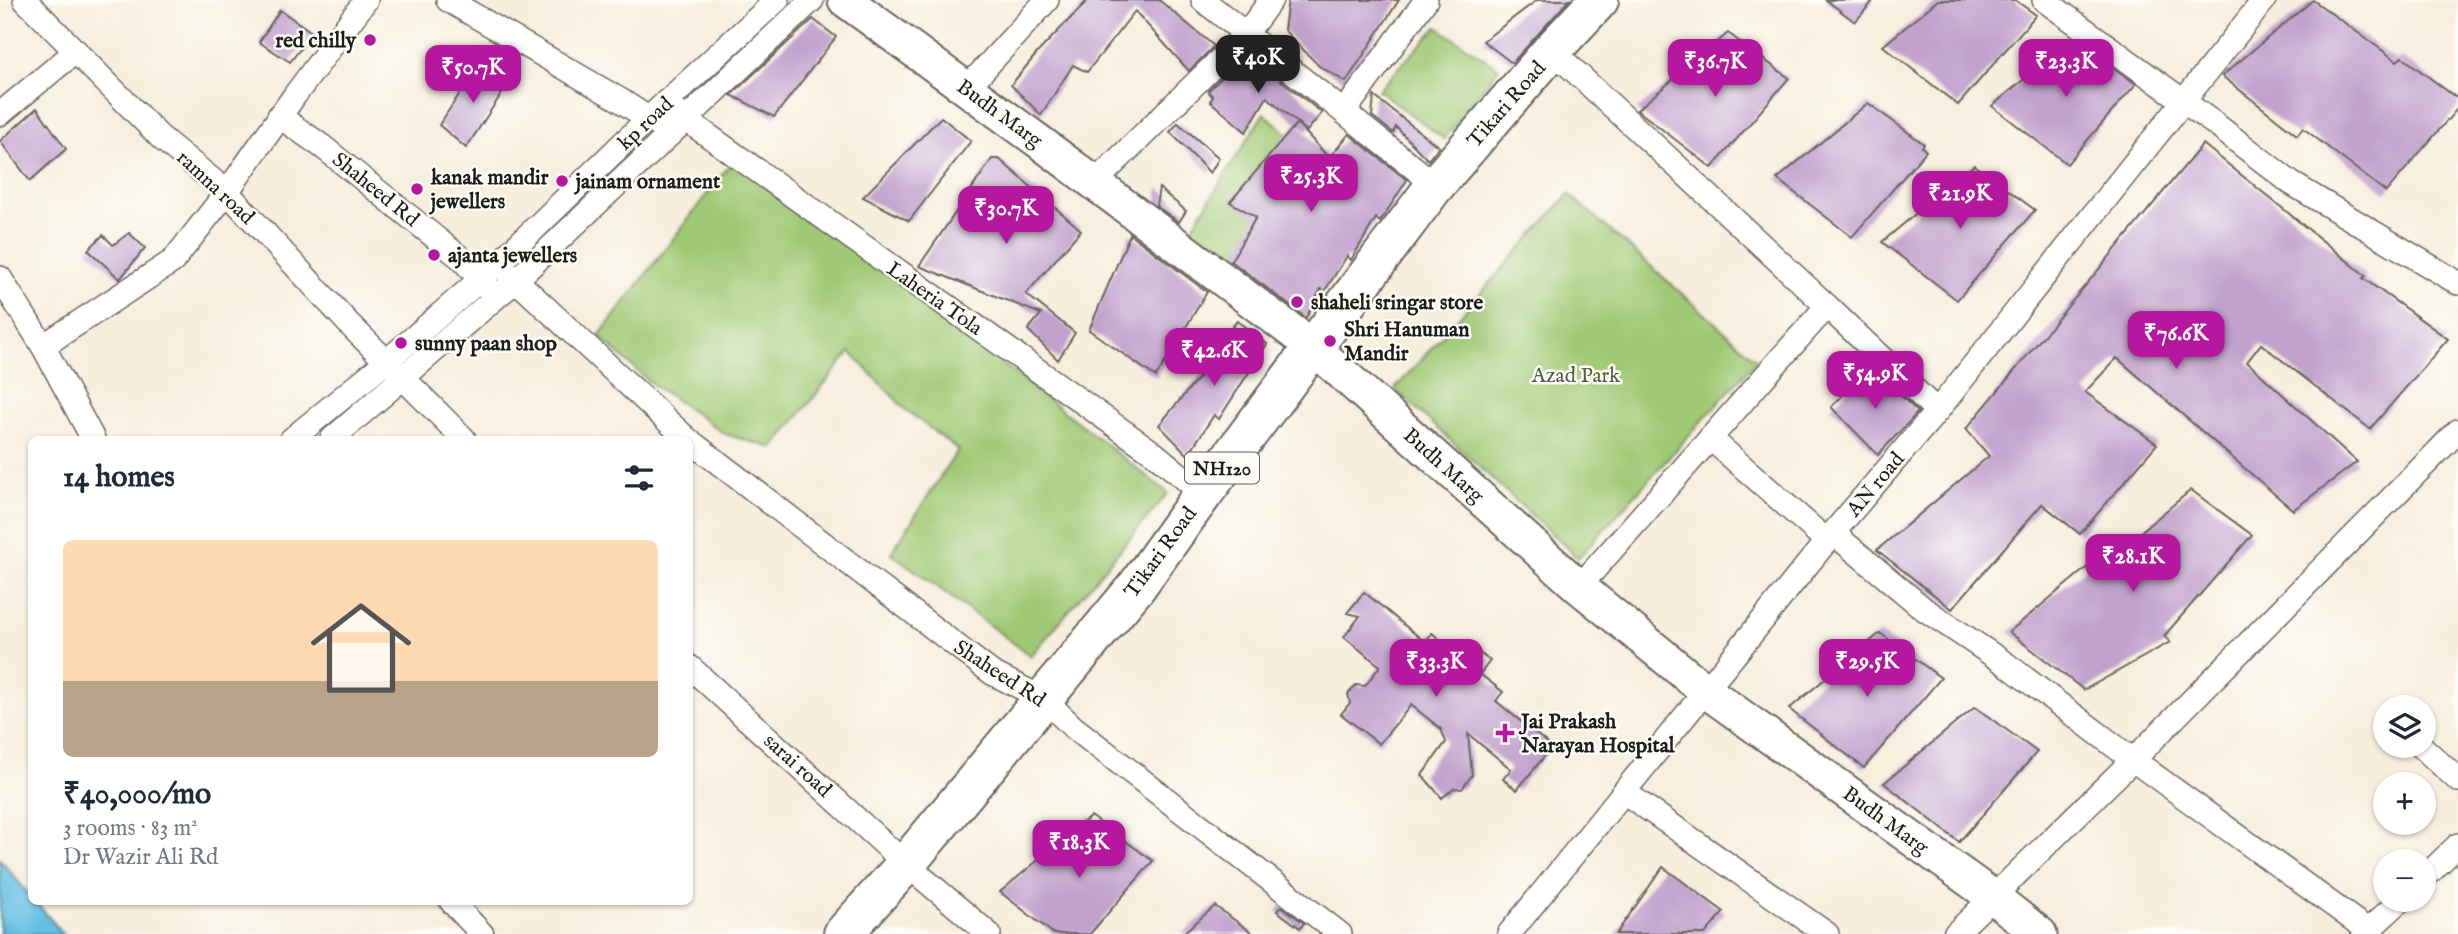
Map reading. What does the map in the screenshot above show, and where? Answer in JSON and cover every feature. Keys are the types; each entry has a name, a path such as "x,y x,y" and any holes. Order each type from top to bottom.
{"highway":[{"name":"Tikari Road","path":"843,934 906,864 1137,586 1433,188 1592,2"}],"street":[{"name":"ramna road","path":"25,0 160,137 227,192 403,378"},
{"path":"43,346 173,261 227,192 279,116 366,0"},
{"path":"447,0 649,118 678,127"},
{"name":"kp road","path":"296,436 388,360 489,271 777,0"},
{"name":"kp road","path":"335,436 497,298 811,0"},
{"name":"Budh Marg","path":"845,0 1313,347 1579,587 1706,691 1993,897 2040,934"},
{"path":"967,88 1047,0"},
{"path":"1203,0 1423,175 1433,188"},
{"path":"1094,183 1246,34 1271,0"},
{"path":"1343,112 1426,0"},
{"path":"2044,0 2215,124 2291,183 2458,284"},
{"name":"AN road","path":"1509,934 1830,537 1937,411 2264,0"},
{"path":"1552,50 1937,411"},
{"path":"0,114 76,51"},
{"name":"Laheria Tola","path":"666,102 678,127 1155,454 1203,494"},
{"name":"Shaheed Rd","path":"279,116 334,155 462,259 515,281 684,436"},
{"name":"Shaheed Rd","path":"489,271 497,298"},
{"path":"0,278 43,346 91,436"},
{"path":"1579,587 1827,306"},
{"path":"403,378 461,436"},
{"path":"1955,934 2133,760 2458,431"},
{"path":"1710,438 1830,537 1924,609 2006,664 2368,933 2389,912"},
{"name":"Shaheed Rd","path":"693,444 992,673 1044,699 1073,727 1340,934"},
{"name":"sarai road","path":"693,670 906,864 989,934"},
{"path":"2434,758 2458,780"},
{"path":"1624,792 1827,934"},
{"path":"2436,866 2458,845"},
{"path":"459,905 482,934"}],"green space":[{"path":"1437,27 1499,68 1444,139 1378,90"},
{"path":"1264,113 1343,182 1260,297 1185,239"},
{"path":"737,155 1168,493 1031,656 891,553 958,450 906,410 850,352 773,448 725,434 648,381 599,336"},
{"name":"Azad Park","path":"1569,194 1757,360 1578,558 1395,389"}],"water":[{"path":"0,859 28,893 28,905 38,905 63,934 0,934"}],"building":[{"path":"1088,0 1159,0 1214,46 1189,71 1135,11 1087,72 1073,65 1041,115 1011,85 1038,52"},
{"path":"1288,0 1399,0 1346,82 1319,66 1284,30"},
{"path":"1537,0 1569,0 1512,63 1483,41"},
{"path":"1826,0 1874,0 1855,22"},
{"path":"1938,0 2015,0 2036,15 1958,105 1883,46"},
{"path":"2313,0 2397,61 2402,57 2458,99 2458,108 2386,192 2303,128 2297,135 2222,76"},
{"path":"280,10 313,33 290,62 259,42"},
{"path":"813,19 836,37 774,117 731,95"},
{"path":"1728,33 1789,78 1712,168 1637,110"},
{"path":"2073,38 2136,84 2067,164 1992,106"},
{"path":"1247,53 1322,113 1307,131 1267,97 1246,132 1210,101 1213,97 1208,91"},
{"path":"480,63 508,84 466,148 439,125"},
{"path":"1374,96 1439,147 1428,160 1396,127 1393,133 1372,116"},
{"path":"1868,103 1924,144 1922,147 1926,151 1852,237 1777,179"},
{"path":"37,108 66,149 30,181 0,141"},
{"path":"941,117 971,141 909,221 863,197"},
{"path":"1178,123 1219,158 1210,173 1170,132"},
{"path":"1297,123 1329,158 1349,134 1407,180 1380,222 1376,218 1351,260 1347,256 1324,292 1321,289 1306,318 1231,261 1256,217 1230,202"},
{"path":"2203,144 2366,276 2363,278 2448,339 2370,429 2261,344 2247,362 2357,462 2293,510 2117,358 2085,392 2157,444 2080,534 2042,504 1952,609 1877,550 1989,456 1966,429"},
{"path":"992,159 999,159 1081,230 1026,294 1075,333 1058,360 1028,330 1041,314 919,266"},
{"path":"1974,165 2035,210 1957,300 1882,242"},
{"path":"1159,188 1186,211 1179,222 1156,206"},
{"path":"129,233 145,248 120,279 88,250 103,235 113,245"},
{"path":"1130,234 1207,292 1156,377 1089,330"},
{"path":"1237,321 1267,344 1219,419 1214,415 1188,455 1159,425 1225,346 1220,342"},
{"path":"1871,367 1918,412 1878,455 1831,407"},
{"path":"2191,490 2252,535 2164,636 2170,642 2084,690 2009,632 2091,564 2096,569"},
{"path":"1364,592 1425,642 1432,633 1455,652 1464,641 1490,661 1480,674 1503,692 1496,701 1552,747 1517,790 1503,779 1511,769 1468,734 1472,775 1462,789 1454,788 1442,798 1422,775 1446,742 1441,729 1411,705 1379,744 1341,714 1350,703 1348,694 1356,685 1365,686 1380,666 1344,637 1360,616 1347,613"},
{"path":"1880,633 1941,678 1864,768 1789,709"},
{"path":"1975,707 2037,752 1959,842 1884,783"},
{"path":"1091,816 1153,861 1090,934 1054,934 1000,892"},
{"path":"1663,867 1724,912 1705,934 1616,934"},
{"path":"1215,906 1254,934 1182,934"},
{"path":"1281,906 1304,923 1300,928 1277,911"}],"place":[{"name":"red chilly","path":"370,40"},
{"name":"jainam ornament","path":"562,181"},
{"name":"kanak mandir jewellers","path":"417,189"},
{"name":"ajanta jewellers","path":"434,255"},
{"name":"shaheli sringar store","path":"1297,302"},
{"name":"Shri Hanuman Mandir","path":"1330,341"},
{"name":"sunny paan shop","path":"401,343"},
{"name":"Jai Prakash Narayan Hospital","path":"1505,733"}]}
